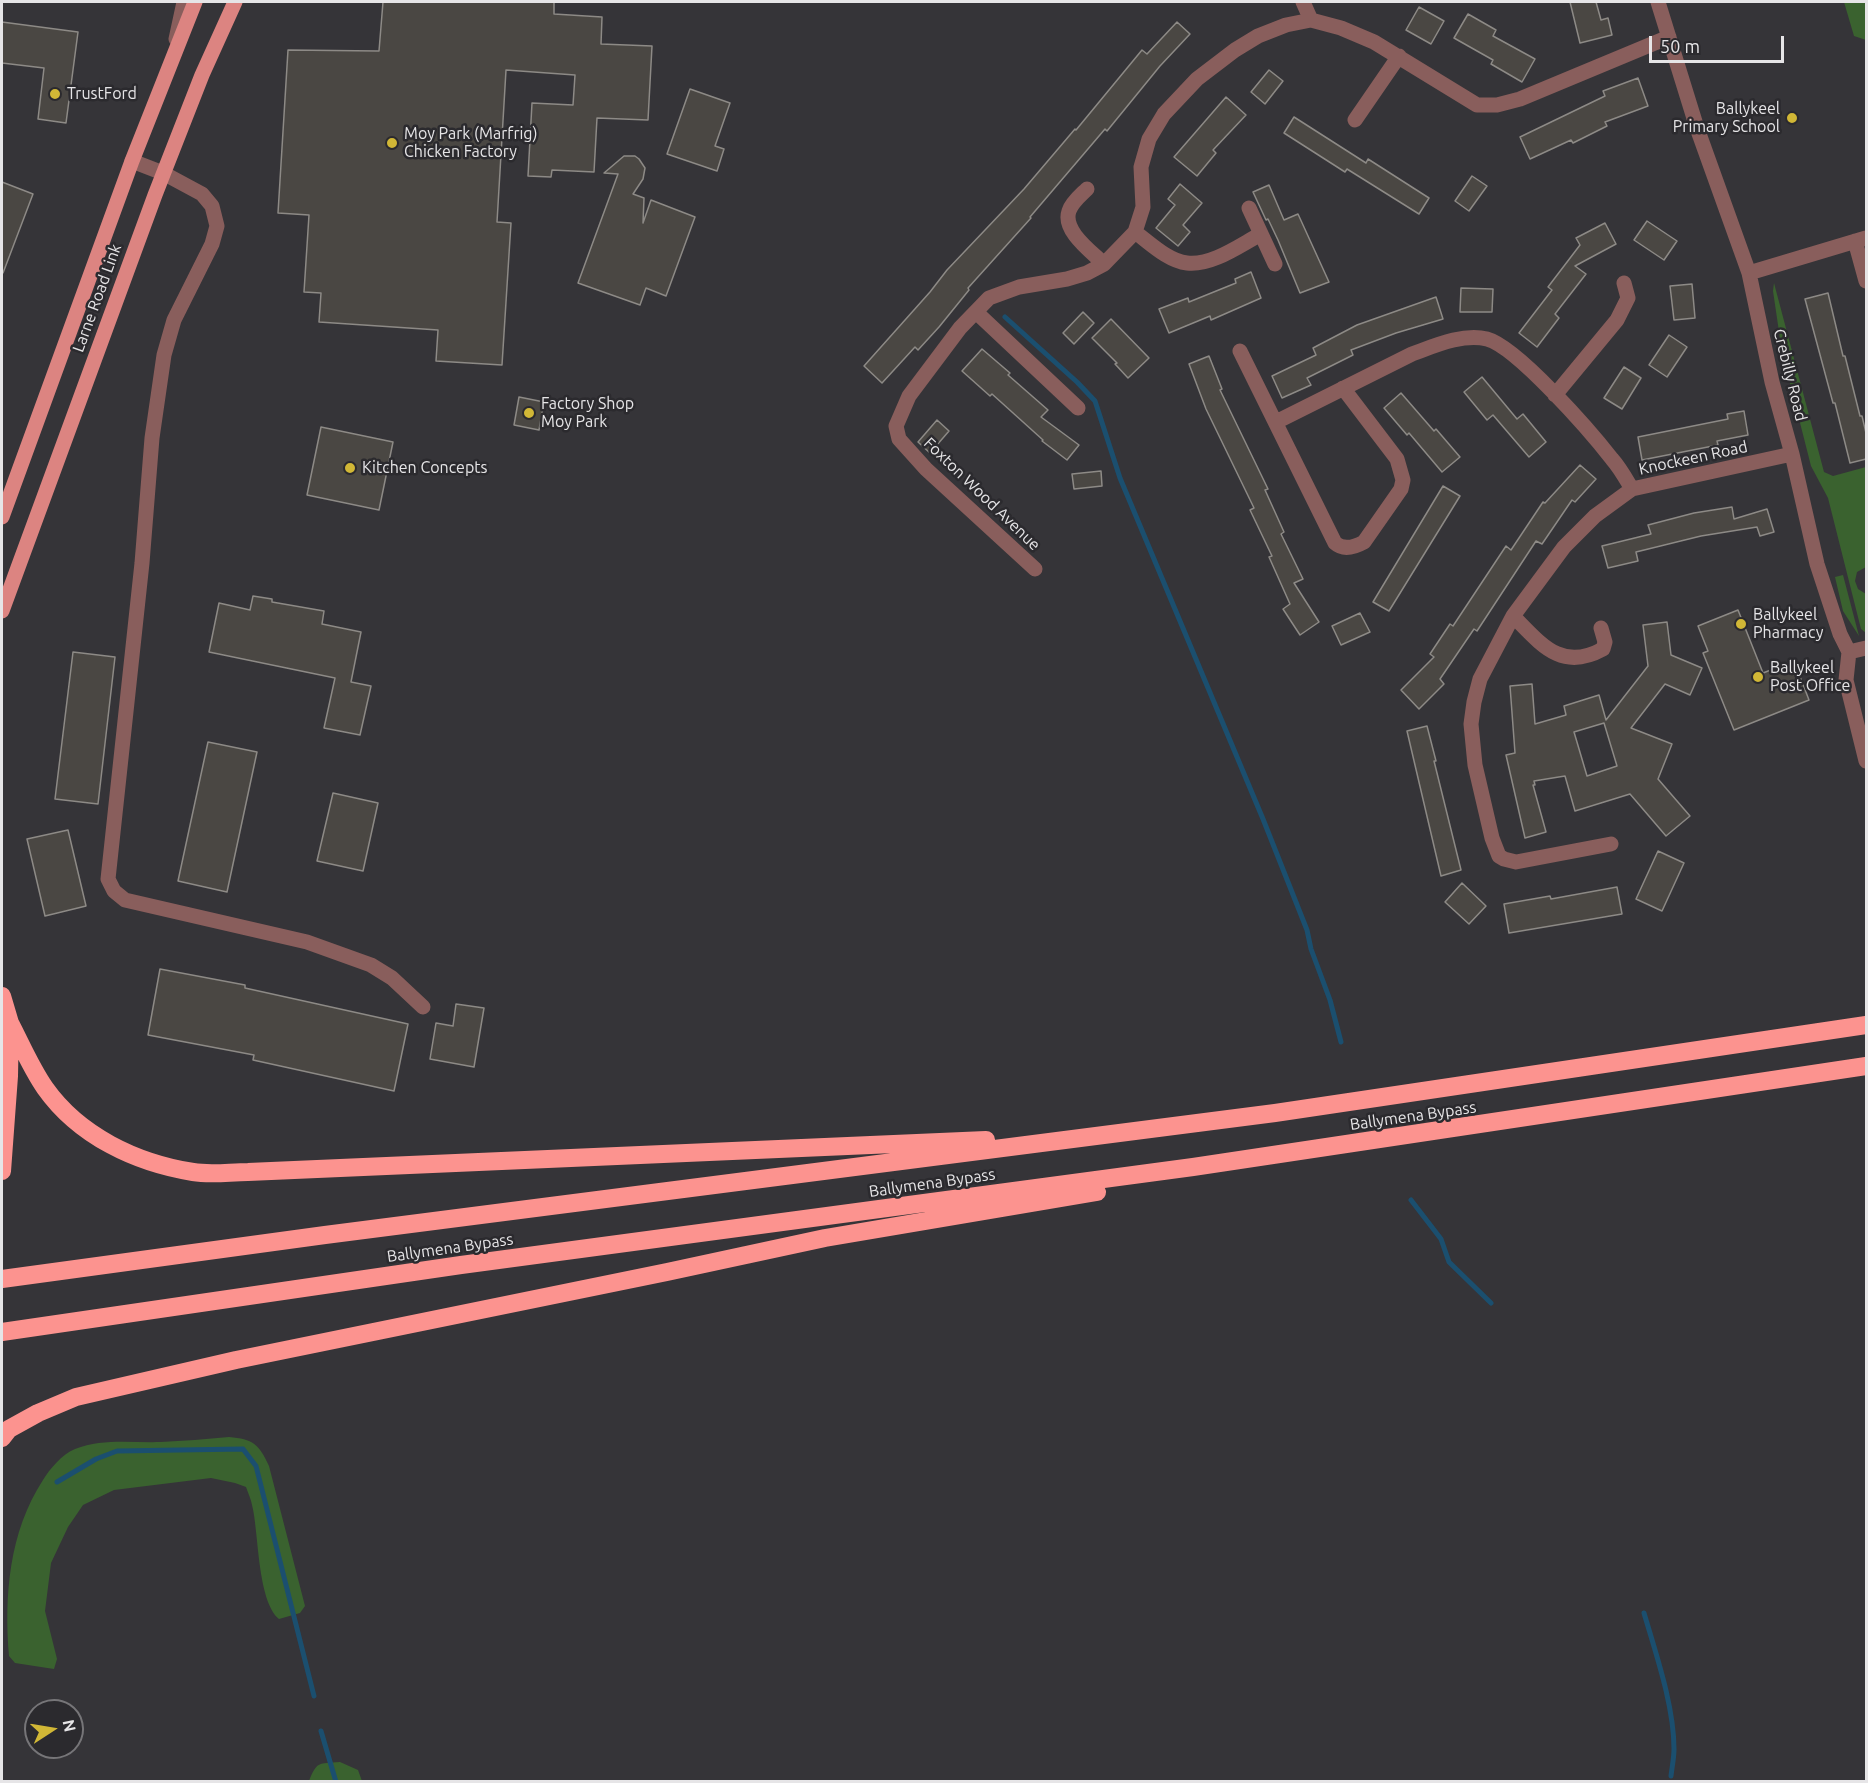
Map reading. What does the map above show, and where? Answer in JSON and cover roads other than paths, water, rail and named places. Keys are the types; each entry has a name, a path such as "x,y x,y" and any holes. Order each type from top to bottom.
{"highway":[{"path":"2,996 10,1023 44,1088 88,1131 119,1149 150,1162 195,1172 248,1172 1019,1139 1275,1113"},
{"path":"2,1170 9,1076 10,1023"},
{"name":"Ballymena Bypass","path":"2,1279 325,1235 1275,1113 1866,1025"},
{"name":"Ballymena Bypass","path":"2,1332 460,1266 1193,1167 1866,1066"},
{"path":"2,1438 9,1429 38,1413 76,1397 236,1360 825,1238 1462,1128"}],"main road":[{"name":"Larne Road Link","path":"2,517 132,161 195,2"},
{"name":"Larne Road Link","path":"2,611 163,173 202,75 235,2"}],"street":[{"path":"170,65 184,2"},
{"path":"1303,2 1311,20"},
{"name":"Crebilly Road","path":"1658,2 1698,128 1749,273 1772,382 1792,454 1817,564 1840,634 1849,652 1846,680 1866,761"},
{"name":"Foxton Wood Avenue","path":"1035,569 926,469 899,439 896,426 909,396 960,328 989,298 1019,287 1067,279 1087,273 1104,264 1135,232 1143,207 1141,167 1149,139 1164,114 1197,79 1235,50 1258,36 1311,20 1341,28 1374,42 1477,105 1497,105 1520,99 1669,37"},
{"path":"1354,120 1399,56"},
{"path":"132,161 163,173 202,194 212,206 217,226 212,244 174,320 164,355 152,438 142,563 108,879 114,891 125,900 308,942 371,965 392,978 423,1007"},
{"path":"1087,189 1072,204 1068,219 1076,235 1104,264"},
{"path":"1249,208 1275,264"},
{"path":"1135,232 1163,253 1186,263 1212,259 1261,234"},
{"path":"1749,273 1861,240 1866,281"},
{"path":"1555,395 1617,320 1628,298 1624,283"},
{"path":"976,312 1078,408"},
{"path":"1276,422 1412,354 1457,340 1488,339 1503,347 1555,395 1614,460 1632,489"},
{"path":"1240,351 1335,543 1347,548 1364,542 1401,489 1403,480 1397,459 1343,388"},
{"name":"Knockeen Road","path":"1611,844 1516,862 1499,856 1483,808 1472,744 1471,724 1480,679 1513,616 1564,547 1595,516 1632,489 1792,454"},
{"path":"1513,616 1543,647 1559,656 1574,658 1591,656 1603,649 1605,642 1600,628"},
{"path":"1849,652 1866,648"}],"waterway":[{"path":"1005,317 1095,401 1120,478 1307,930 1341,1042"},
{"path":"1411,1200 1441,1239 1449,1262 1491,1303"},
{"path":"57,1482 96,1459 117,1451 243,1449 256,1466 314,1696"},
{"path":"1644,1613 1664,1680 1671,1715 1674,1749 1671,1776"},
{"path":"321,1731 336,1782"}],"place":[{"name":"TrustFord","path":"55,94"},
{"name":"Ballykeel Primary School","path":"1792,118"},
{"name":"Moy Park (Marfrig) Chicken Factory","path":"392,143"},
{"name":"Factory Shop Moy Park","path":"529,413"},
{"name":"Kitchen Concepts","path":"350,468"},
{"name":"Ballykeel Pharmacy","path":"1741,624"},
{"name":"Ballykeel Post Office","path":"1758,677"}]}
